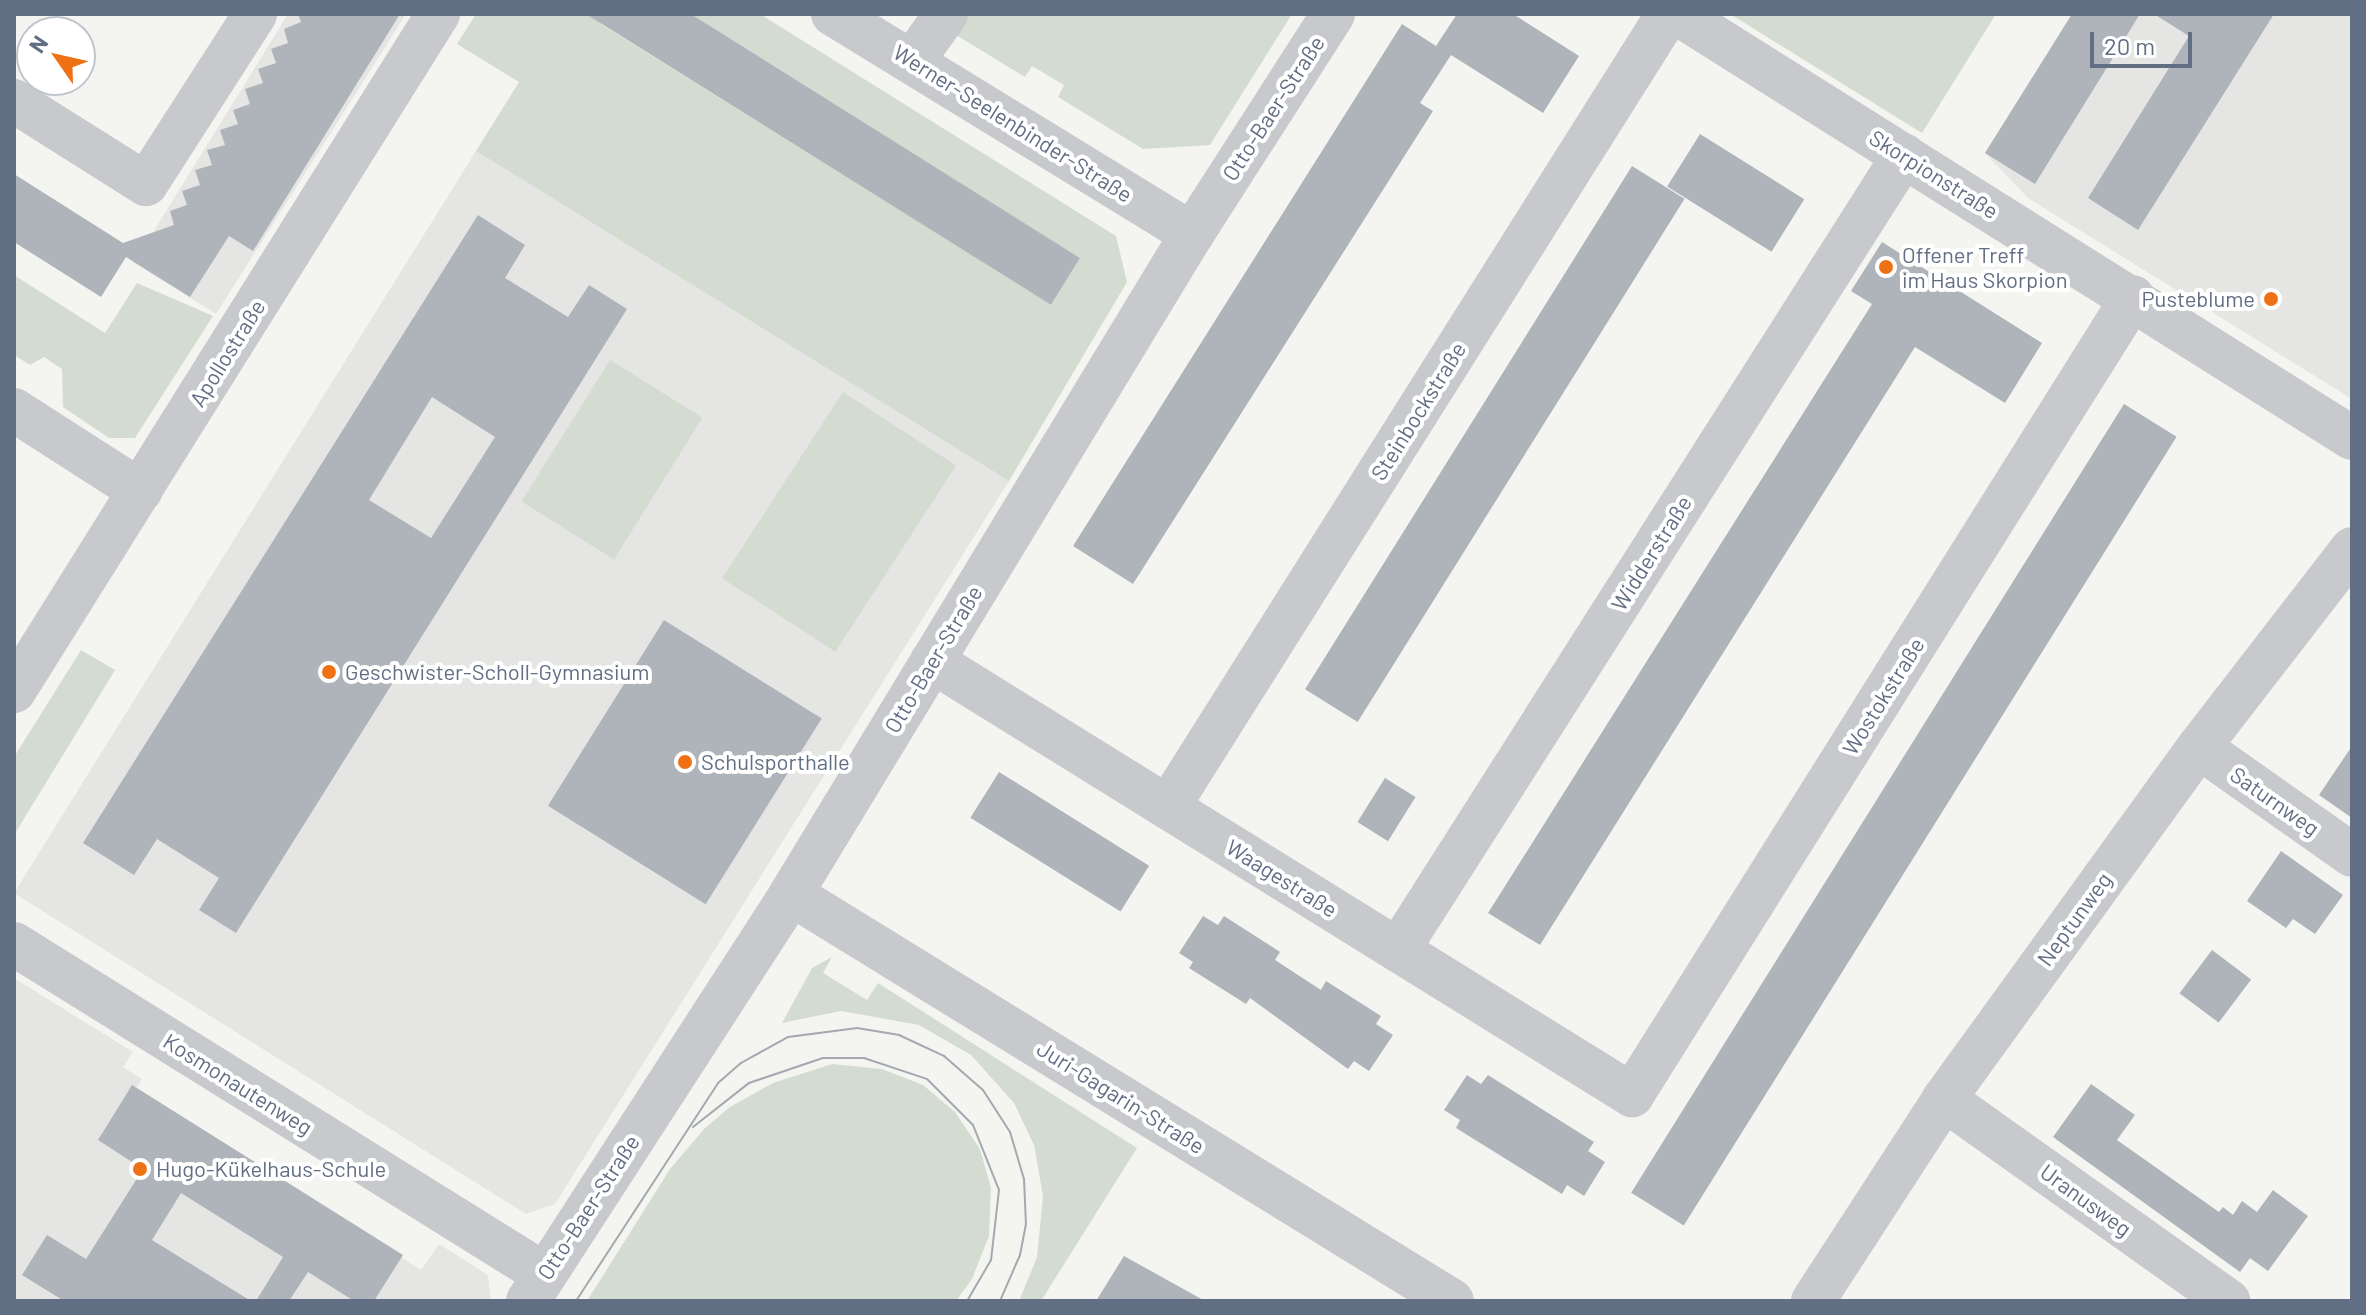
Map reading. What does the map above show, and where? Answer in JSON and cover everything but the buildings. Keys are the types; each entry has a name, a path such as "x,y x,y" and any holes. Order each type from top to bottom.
{"street":[{"path":"14,101 146,184 255,14"},
{"name":"Apollostraße","path":"14,691 438,14"},
{"name":"Werner-Seelenbinder-Straße","path":"833,14 914,59 1192,234"},
{"path":"914,59 946,14"},
{"name":"Otto-Baer-Straße","path":"536,1287 791,894 1192,234 1333,14"},
{"name":"Steinbockstraße","path":"1168,807 1668,14"},
{"name":"Skorpionstraße","path":"1678,14 2133,297 2352,438"},
{"name":"Widderstraße","path":"1398,950 1904,155"},
{"name":"Wostokstraße","path":"1632,1095 2133,297"},
{"path":"14,410 140,491"},
{"name":"Neptunweg","path":"1813,1301 1944,1099 2199,747 2352,549"},
{"name":"Waagestraße","path":"932,661 1632,1095"},
{"name":"Saturnweg","path":"2199,747 2352,855"},
{"name":"Juri-Gagarin-Straße","path":"791,894 1452,1301"},
{"name":"Kosmonautenweg","path":"14,944 536,1287"},
{"name":"Uranusweg","path":"1944,1099 2228,1301"}],"shaded area":[{"path":"288,14 406,14 216,314 134,263"},
{"path":"476,14 607,14 601,24 1051,305 1080,258 691,14 760,14 1116,236 1127,282 1009,481 476,151 519,82 457,44"},
{"path":"963,14 1292,14 1210,145 1143,149 1058,97 1064,85 1032,66 1025,77 951,32"},
{"path":"1730,14 1996,14 1922,133"},
{"name":"Pusteblume","path":"2072,14 2352,14 2352,399 2028,198 1985,153"},
{"path":"476,151 1009,481 555,1204 526,1214 14,893"},
{"path":"14,275 105,333 137,283 213,316 135,438 109,438 63,407 62,369 44,357 30,365 14,355"},
{"path":"610,360 702,418 614,559 522,502"},
{"path":"843,392 956,466 835,652 722,578"},
{"path":"81,650 115,670 14,835 14,757"},
{"path":"832,957 823,973 867,1000 878,983 1137,1148 1041,1301 1019,1301 1037,1257 1043,1196 1034,1145 1014,1103 971,1055 919,1025 841,1011 782,1023 812,968"},
{"name":"Hugo-Kükelhaus-Schule","path":"14,978 133,1052 123,1067 142,1079 137,1088 421,1270 439,1244 488,1275 491,1301 14,1301"},
{"path":"832,1064 882,1069 923,1085 955,1112 980,1149 991,1188 989,1236 972,1279 956,1301 587,1301 670,1169 704,1129 730,1107 773,1083"}],"tram line":[{"path":"576,1301 718,1083 741,1063 788,1037 857,1028 899,1035 944,1056 983,1090 1010,1132 1024,1179 1026,1224 1020,1255 1000,1301"},
{"path":"693,1127 749,1083 823,1058 864,1058 927,1079 973,1125 999,1190 991,1260 967,1301"}],"place":[{"name":"Offener Treff im Haus Skorpion","path":"1886,267"},
{"name":"Pusteblume","path":"2271,299"},
{"name":"Geschwister-Scholl-Gymnasium","path":"329,672"},
{"name":"Schulsporthalle","path":"685,762"},
{"name":"Hugo-Kükelhaus-Schule","path":"140,1169"}]}
